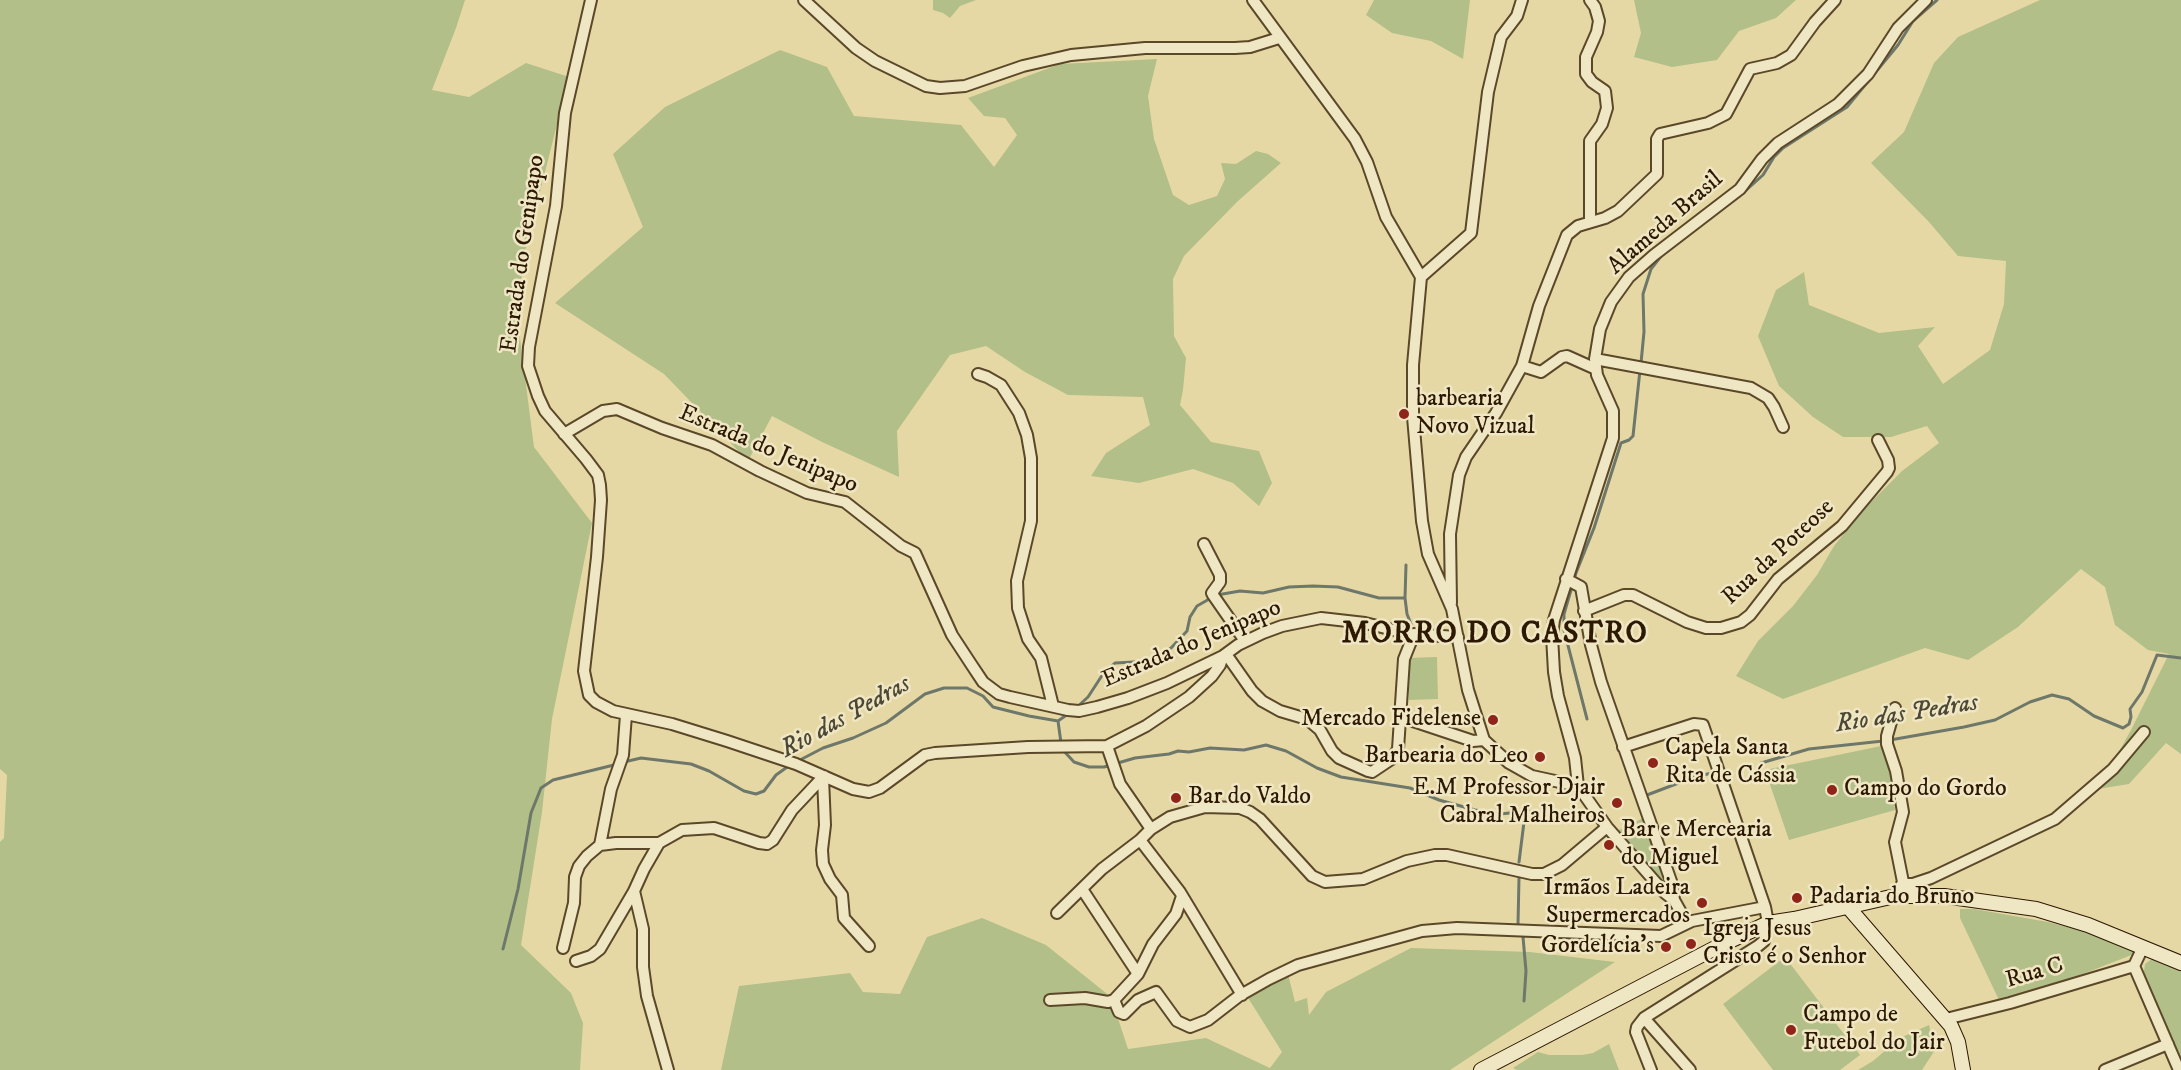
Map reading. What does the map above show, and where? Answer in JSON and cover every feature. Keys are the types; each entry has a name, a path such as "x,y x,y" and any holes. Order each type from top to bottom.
{"main road":[{"path":"1481,1070 1717,947 1768,923 1794,920 1848,907 1899,890 2036,909 2088,925 2181,963"},
{"path":"1848,907 1946,1019 1955,1032 1963,1070"}],"street":[{"name":"Estrada do Genipapo","path":"591,0 565,113 554,216 529,346 528,366 545,411 586,459 598,476 600,485 602,500 584,670 589,695 596,702 626,715 672,724 727,741 796,764 853,789 869,792 880,788 925,756 935,753 1028,747 1107,746 1146,726 1189,697 1212,676 1225,655"},
{"path":"804,0 856,48 874,60 926,86 940,88 965,86 1023,66 1071,55 1144,48 1250,47 1279,38"},
{"path":"1253,0 1355,140 1367,162 1386,217 1421,278 1413,365 1413,417 1422,521 1428,554 1452,609"},
{"path":"1421,278 1471,233 1488,92 1501,38 1517,16 1522,0"},
{"path":"1590,0 1595,7 1599,21 1597,32 1586,57 1586,74 1592,82 1605,91 1607,108 1602,124 1590,141 1590,222"},
{"path":"1578,786 1532,776 1509,763 1484,740 1468,690 1452,609 1449,544 1459,475 1466,457 1522,366 1539,306 1564,240 1572,229 1618,211 1657,174 1657,139 1660,134 1708,123 1726,114 1750,69 1777,63 1791,55 1815,22 1836,0"},
{"name":"Alameda Brasil","path":"1595,364 1600,329 1606,313 1619,289 1629,277 1740,189 1769,151 1838,104 1868,74 1898,28 1926,0"},
{"path":"1522,366 1541,372 1567,356 1595,364 1752,388 1762,392 1768,398 1783,427"},
{"path":"1595,364 1613,411 1613,438 1554,620 1552,653 1558,696 1575,758 1578,786 1607,827 1668,889"},
{"path":"978,374 987,376 1000,385 1019,413 1027,435 1031,467 1032,521 1017,580 1018,608 1028,639 1041,658 1053,706"},
{"name":"Estrada do Jenipapo","path":"564,434 603,411 617,409 662,428 712,445 777,480 807,493 845,502 901,546 915,553 952,635 983,682 999,694 1080,711 1128,698 1225,655 1245,641 1282,626 1321,618 1365,623 1414,634 1458,637"},
{"name":"Rua da Poteose","path":"1584,611 1624,595 1633,595 1687,622 1706,628 1721,628 1742,622 1778,579 1842,526 1887,472 1888,460 1878,440"},
{"path":"1204,544 1220,575 1220,582 1212,593 1213,596 1245,641"},
{"path":"1566,579 1581,587 1600,682 1668,889 1687,923"},
{"path":"1225,655 1262,701 1280,711 1307,719 1325,736 1336,756 1368,771 1376,771 1396,753 1400,739 1404,659 1414,634"},
{"path":"1895,708 1887,740 1896,771 1903,812 1895,842 1899,890 1931,878 2055,819 2113,769 2144,732"},
{"path":"563,948 574,903 575,878 579,866 600,845 611,789 623,755 626,715"},
{"path":"1401,717 1473,741 1484,740"},
{"path":"1623,747 1694,724 1703,725 1765,907 1768,923 1767,932 1761,944 1644,1018 1636,1032 1651,1070"},
{"path":"1107,746 1120,784 1151,829"},
{"path":"600,845 659,843 682,830 706,828 714,828 767,844 773,840 792,810 823,777"},
{"path":"823,777 825,825 823,864 830,879 842,895 844,918 869,946"},
{"path":"1057,913 1102,869 1151,829 1170,817 1205,807 1240,808 1250,812 1260,819 1312,876 1325,882 1364,879 1407,861 1435,855 1447,855 1532,874 1544,874 1562,865 1607,827"},
{"path":"1140,840 1182,896 1242,995"},
{"path":"576,961 591,956 600,949 659,843"},
{"path":"1082,889 1138,974"},
{"path":"634,891 643,929 643,967 647,996 668,1070"},
{"path":"1050,1000 1085,998 1108,1002 1114,1000 1138,974 1153,944 1176,914 1182,896"},
{"path":"1114,1000 1119,1012 1124,1014 1138,1000 1156,992 1177,1022 1190,1027 1208,1020 1242,995 1298,965 1422,931 1457,928 1661,936 1687,923 1765,907"},
{"path":"2143,947 2134,966 2179,1070"},
{"name":"Rua C","path":"1946,1019 2010,1004 2134,966"},
{"path":"1644,1018 1690,1070"},
{"path":"2105,1070 2168,1044"}],"green space":[{"path":"0,0 465,0 432,90 469,97 526,63 569,77 523,259 518,323 534,447 592,523 552,719 542,812 521,945 571,993 583,1023 580,1070 0,1070 0,842 4,838 7,775 0,769"},
{"path":"933,0 976,0 960,6 950,18 933,10"},
{"path":"1374,0 1470,0 1463,59 1431,41 1392,33 1366,15"},
{"path":"1634,0 1796,0 1776,18 1739,31 1717,60 1672,67 1634,57 1641,33"},
{"path":"2040,0 2181,0 2181,754 2166,743 2129,784 2098,789 2169,654 2148,650 2115,625 2105,587 2081,569 2018,627 1968,660 1925,648 1783,699 1736,676 1758,641 1793,606 1817,575 1834,546 1863,510 1902,471 1939,443 1927,426 1891,437 1843,437 1813,417 1779,386 1758,336 1776,290 1804,272 1809,305 1879,333 1935,327 1918,346 1943,384 1990,350 2004,304 2006,261 1958,256 1929,222 1871,163 1904,132 1934,63 1958,37"},
{"path":"780,50 827,67 854,116 961,125 994,167 1017,135 1005,118 984,116 968,98 1060,64 1157,59 1148,96 1154,139 1173,195 1189,205 1217,196 1225,179 1221,163 1236,164 1256,151 1268,154 1281,163 1238,201 1184,256 1173,279 1174,336 1186,358 1180,405 1211,442 1259,451 1272,483 1259,506 1233,483 1193,469 1139,483 1091,476 1106,453 1150,425 1143,397 1068,395 1025,372 986,346 950,355 897,431 899,477 772,416 748,461 664,374 555,303 643,227 613,154 665,107"},
{"path":"1437,657 1438,699 1409,700 1408,658"},
{"name":"Campo do Gordo","path":"1886,745 1895,810 1789,840 1765,770"},
{"path":"1647,816 1672,884 1666,890 1615,832"},
{"path":"1960,909 1974,909 2048,922 2079,930 2133,951 2134,954 2055,985 1999,1000 1960,918"},
{"path":"982,918 1046,945 1111,997 1128,1049 1206,1038 1270,1068 1282,1052 1245,993 1288,974 1295,1002 1307,998 1309,1015 1326,992 1411,948 1530,952 1615,962 1450,1070 721,1070 739,986 850,973 863,992 900,994 927,937"},
{"name":"Campo de Futebol do Jair","path":"1785,957 1860,1055 1840,1070 1773,1070 1723,1004"},
{"path":"2153,958 2181,970 2181,1062 2143,978 2145,964"},
{"path":"1929,1025 1935,1050 1922,1070 1858,1070 1873,1061 1900,1038"},
{"path":"1609,1044 1619,1070 1517,1070 1513,1068 1538,1052 1549,1055 1582,1055 1593,1053"}],"waterway":[{"path":"1743,193 1763,175 1774,157 1783,148 1847,107 1898,45 1913,21 1937,0"},
{"path":"1641,363 1644,332 1643,294 1651,269 1662,255"},
{"path":"1587,719 1564,630 1564,614 1621,443 1633,436 1640,370"},
{"name":"Rio das Pedras","path":"1406,565 1405,598 1411,624"},
{"name":"Rio das Pedras","path":"1217,595 1240,591 1263,593 1289,587 1313,586 1338,587 1379,598 1405,598"},
{"name":"Rio das Pedras","path":"1076,708 1088,697 1103,674 1115,663 1152,661 1171,648 1187,631 1190,617 1197,606 1211,598"},
{"name":"Rio das Pedras","path":"1890,740 1995,720 2030,702 2052,695 2069,699 2094,716 2123,728 2129,724 2130,709 2142,692 2157,655 2181,658"},
{"name":"Rio das Pedras","path":"798,761 823,748 886,723 925,694 944,688 967,688 983,696 993,707 1029,716 1058,721 1068,714"},
{"name":"Rio das Pedras","path":"1058,721 1061,743"},
{"name":"Rio das Pedras","path":"1761,763 1809,749 1883,741"},
{"name":"Rio das Pedras","path":"1062,749 1074,762 1089,767 1104,767 1135,758 1178,751 1189,752 1210,748 1244,750 1266,745 1286,751 1317,768 1341,777 1410,788 1439,800 1475,810 1500,814 1529,811"},
{"name":"Rio das Pedras","path":"624,762 641,758 691,764 709,771 744,791 756,794 764,791 776,775 790,765"},
{"name":"Rio das Pedras","path":"503,949 518,889 531,813 541,788 553,780 618,764"},
{"name":"Rio das Pedras","path":"1647,795 1697,776 1713,773"},
{"path":"1519,862 1524,822 1524,815 1521,812"},
{"path":"1518,924 1519,878"},
{"path":"1523,937 1526,971 1524,1001"}],"place":[{"name":"barbearia Novo Vizual","path":"1404,414"},
{"name":"Mercado Fidelense","path":"1493,720"},
{"name":"Barbearia do Leo","path":"1540,757"},
{"name":"Capela Santa Rita de Cássia","path":"1653,763"},
{"name":"Campo do Gordo","path":"1832,790"},
{"name":"Bar do Valdo","path":"1176,798"},
{"name":"E.M Professor Djair Cabral Malheiros","path":"1617,803"},
{"name":"Bar e Mercearia do Miguel","path":"1609,845"},
{"name":"Padaria do Bruno","path":"1797,898"},
{"name":"Irmãos Ladeira Supermercados","path":"1702,903"},
{"name":"Igreja Jesus Cristo é o Senhor","path":"1691,944"},
{"name":"Gordelícia's","path":"1666,947"},
{"name":"Campo de Futebol do Jair","path":"1791,1030"}],"district":[{"name":"MORRO DO CASTRO","path":"1495,636"}]}
